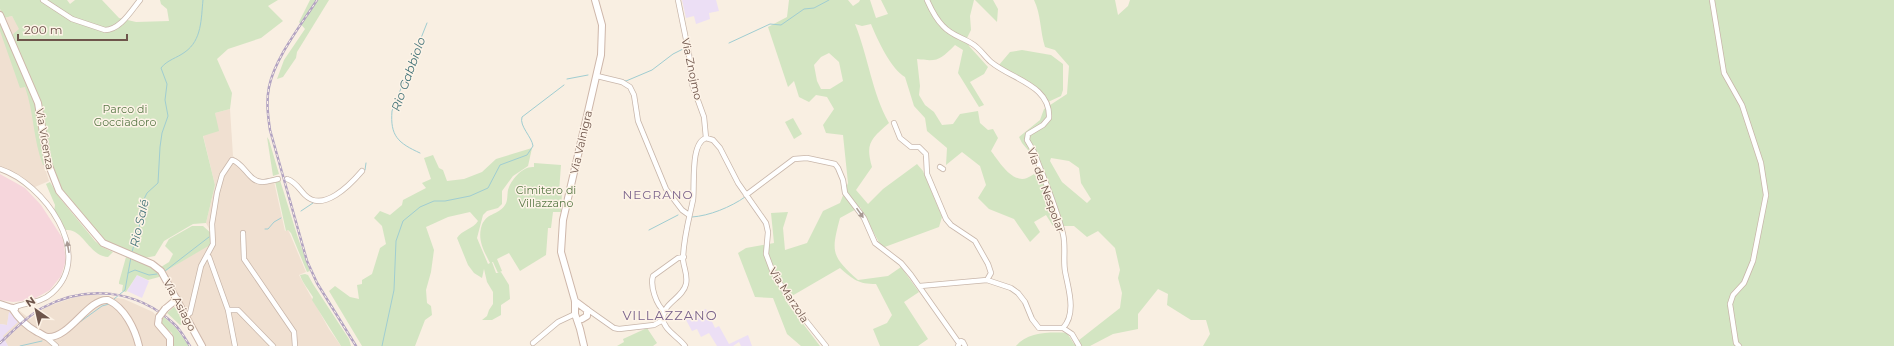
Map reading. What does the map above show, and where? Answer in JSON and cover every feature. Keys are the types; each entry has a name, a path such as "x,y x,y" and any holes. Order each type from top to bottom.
{"main road":[{"name":"Via Valnigra","path":"584,346 575,314 575,301 561,252 562,227 597,76 603,42 602,26 595,0"},
{"name":"Via Vicenza","path":"0,15 38,103 48,162 54,182 65,199 103,243 111,248 134,257"},
{"name":"Via Asiago","path":"134,257 152,264 161,271 202,346"},
{"path":"170,346 170,338 158,324 164,309 177,299"},
{"path":"0,304 12,308 26,324 46,337 58,334 98,302 108,300 119,309 133,327 138,346"},
{"path":"575,301 585,307"},
{"path":"585,307 579,306 575,314 585,317"},
{"path":"580,329 585,317 585,307"}],"street":[{"path":"43,0 72,19 105,30 110,30 120,24 140,0"},
{"name":"Via Znojmo","path":"678,0 690,61 692,84 704,117 707,138"},
{"name":"Via del Nespolar","path":"927,0 943,26 954,35 972,43 996,65 1034,87 1042,94 1049,106 1049,118 1043,125 1027,137 1034,152 1063,234 1066,257 1065,269 1071,298 1067,321 1063,328"},
{"path":"1712,0 1724,73 1742,105 1761,163 1766,196 1753,261 1744,283 1733,295 1730,304 1736,343 1739,346"},
{"path":"597,76 622,82 630,87 634,95 638,121 666,189 682,210 689,215"},
{"path":"894,123 900,138 911,146 919,147 926,154 927,174 946,219 951,225 975,241 988,264 991,273 987,280"},
{"path":"585,307 614,328 619,329 654,326 663,320 668,306 684,290 687,278 684,257 694,186 695,154 700,142 707,138"},
{"name":"Via Marzola","path":"707,138 713,140 720,148 734,177 766,223 768,232 766,254 772,270 791,302 826,346"},
{"path":"746,195 794,159 807,158 835,164 843,180 845,193 864,218 875,243 901,263 920,286 958,344 963,342 965,346"},
{"path":"186,316 190,313 193,304 201,266 213,244 212,224 217,193 222,175 232,160 238,162 257,181 262,182 278,179"},
{"path":"0,169 12,174 29,186 45,204 66,238 69,263 60,284 52,293 42,300 12,308"},
{"path":"287,179 293,181 311,200 323,201 338,194 362,171"},
{"path":"243,233 244,260 294,332 296,346"},
{"path":"209,257 228,310 234,346"},
{"path":"665,312 660,308 656,297 652,281 653,276 678,258 684,257"},
{"path":"920,286 987,280 1011,288 1018,293 1025,302 1031,317 1039,328 1063,328 1072,334 1079,346"},
{"path":"228,310 238,310 273,346"},
{"path":"533,343 558,322 575,314"},
{"path":"585,317 596,315"},
{"path":"663,320 671,332 685,346"},
{"path":"46,337 56,346"}],"shaded area":[{"path":"682,0 716,0 719,11 709,13 710,19 696,24 694,16 686,18"},
{"path":"0,9 4,18 12,16 20,29 12,35 42,108 44,165 49,181 35,187 26,180 0,170"},
{"path":"230,109 233,156 259,181 273,177 285,231 288,230 306,272 299,275 329,329 341,346 201,346 164,272 210,244 212,234 206,223 215,185 203,135 216,120 215,113"},
{"path":"0,174 25,188 41,205 63,239 66,260 61,276 50,290 32,300 13,302 0,300"},
{"path":"137,275 149,281 142,298 127,291"},
{"path":"91,294 124,299 153,312 181,346 8,346 2,336 16,320 9,313 7,325 0,324 0,302 11,304 30,319 46,307 72,298"},
{"path":"706,309 715,328 719,326 729,344 748,335 752,346 741,346 739,342 733,346 717,346 709,333 701,337 697,329 692,331 685,318"},
{"path":"9,312 17,319 18,322 3,336 8,346 0,346 0,324 7,325"}],"green space":[{"name":"Parco di Gocciadoro","path":"0,0 67,0 70,4 75,0 102,0 119,18 136,22 169,21 167,9 161,4 160,0 278,0 268,6 283,21 261,38 228,49 217,59 232,93 230,109 215,113 219,131 203,136 215,185 206,223 193,224 164,241 155,256 144,258 107,244 69,202 56,182 50,162 42,108 12,35 19,29 12,16 4,18 0,9"},
{"path":"310,0 329,0 297,52 296,58 283,77 277,79 284,60 305,29 299,22"},
{"path":"789,0 848,0 853,6 860,0 870,0 876,18 888,14 881,0 974,0 970,16 971,30 967,38 969,46 988,67 984,74 970,82 984,105 979,107 958,73 963,50 955,45 946,54 938,59 917,59 920,86 919,95 925,105 934,112 942,125 953,124 960,114 978,111 980,123 988,130 993,129 998,138 991,151 1006,170 1016,178 1021,179 1029,177 1043,168 1022,143 1019,137 1040,120 1044,109 1067,94 1069,66 1055,50 1045,47 1038,11 1034,0 1115,0 1118,15 1128,6 1130,0 1894,0 1894,346 1203,346 1210,334 1206,320 1191,320 1167,305 1168,294 1158,289 1138,314 1138,329 1113,334 1090,346 1016,346 1021,341 1033,335 1054,333 1067,333 1074,344 1120,308 1122,293 1118,278 1120,270 1115,248 1098,231 1087,237 1074,226 1053,226 1046,215 1034,222 1040,232 1030,242 1014,219 989,209 978,198 986,185 980,166 962,152 946,165 947,148 927,131 925,118 914,106 905,77 890,61 871,24 862,26 855,24 878,99 889,123 871,142 869,152 872,167 856,190 868,204 883,189 917,164 923,171 942,217 939,227 882,248 860,207 840,218 835,239 836,253 838,259 858,280 888,276 901,267 919,292 904,302 928,339 918,346 880,346 873,329 887,323 892,315 876,284 860,282 849,276 840,268 785,300 820,346 801,346 787,334 773,298 755,297 738,253 746,248 774,243 771,213 788,212 783,228 785,250 807,243 823,211 840,203 848,183 843,135 826,133 823,125 834,109 827,97 816,95 809,102 799,97 794,81 788,87 768,27 787,17","holes":["829,53 839,62 843,81 830,89 821,89 817,81 814,65 821,57","1051,158 1069,161 1079,168 1081,183 1091,199 1087,203 1062,182 1050,161"]},
{"path":"975,0 993,0 998,9 997,22"},
{"path":"0,22 36,104 45,165 43,165 35,136 25,87 20,88 0,31"},
{"path":"1022,50 1051,55 1063,64 1063,90 1061,96 1048,102 1045,97 999,65 1010,52"},
{"path":"793,118 802,134 794,139 785,122"},
{"path":"267,137 279,174 273,176"},
{"name":"Cimitero di Villazzano","path":"532,148 528,166 513,176 502,191 502,204 498,208 487,211 483,215 477,238 488,264 490,263 480,237 481,228 485,219 499,211 505,205 507,202 509,186 521,171 534,167 534,163 561,165 559,192 562,192 561,212 553,212 551,228 548,228 546,255 520,271 509,253 497,259 502,271 499,272 501,272 509,285 510,299 501,305 501,315 492,320 482,320 487,316 493,304 493,292 487,282 484,269 482,278 474,273 468,265 457,238 478,221 470,212 448,217 426,227 434,250 431,272 426,290 427,303 431,306 432,315 425,320 415,346 362,346 329,291 335,286 350,297 359,299 357,285 362,284 362,280 372,274 380,248 386,244 382,226 374,218 380,211 390,215 402,205 403,200 426,188 422,183 431,179 424,158 433,155 439,168 443,170 447,181 464,179 482,172 496,159","holes":["492,262 493,262 498,273 496,273"]},
{"path":"280,180 310,271 307,272 291,233 288,230 286,231 275,181"},
{"path":"50,182 59,197 95,241 102,247 113,252 108,257 96,252 77,233 66,230 54,212 55,205 46,184"},
{"path":"192,226 203,226 212,234 210,245 164,272 161,267 169,262 173,254 165,246 169,239"},
{"path":"126,257 151,267 161,275 148,280 137,275 126,292 122,291 123,285 119,284 119,282"},
{"path":"300,275 308,275 349,339 351,346 341,346 312,300 313,297 304,284"},
{"path":"174,307 178,309 185,323 180,325 167,313"},
{"path":"164,317 176,328 189,346 174,346 172,333 161,324"},
{"path":"647,328 657,343 653,346 617,346 624,342 623,339"}],"waterway":[{"name":"Rio Salé","path":"132,252 141,220 143,201 147,193 158,183 162,133 168,116 165,100 167,84 161,68 166,63 185,52 195,41 200,29 203,0"},
{"path":"729,43 770,24 781,25 804,9 814,8 829,0"},
{"name":"Rio Gabbiolo","path":"420,153 406,146 397,138 392,127 392,111 427,23"},
{"path":"623,80 626,81 652,70 673,54 685,48"},
{"path":"567,79 588,75"},
{"path":"382,346 394,290 396,241 403,221 420,207 434,201 445,201 470,196 488,188 500,165 527,155 533,146 522,124 522,117 564,85"},
{"path":"365,170 366,163"},
{"path":"692,217 705,215 720,210 745,197"},
{"path":"301,211 313,203"},
{"path":"649,230 678,215"},
{"path":"265,229 268,229 274,222 281,218"},
{"path":"165,271 209,237"},
{"name":"Rio Salé","path":"114,299 125,290 131,257"},
{"path":"128,273 135,270 149,275 157,274"},
{"name":"Rio Salé","path":"73,327 102,306 109,304"},
{"name":"Rio Salé","path":"53,340 63,335"},
{"name":"Rio Salé","path":"20,346 42,341"}],"railway":[{"path":"317,0 289,42 272,76 268,98 270,130 307,261 317,283 356,346"},
{"path":"0,343 25,320 42,308 59,300 76,295 93,293 128,297 144,303 160,312 174,324 190,346"}],"district":[{"name":"NEGRANO","path":"658,194"},
{"name":"VILLAZZANO","path":"670,315"}]}
